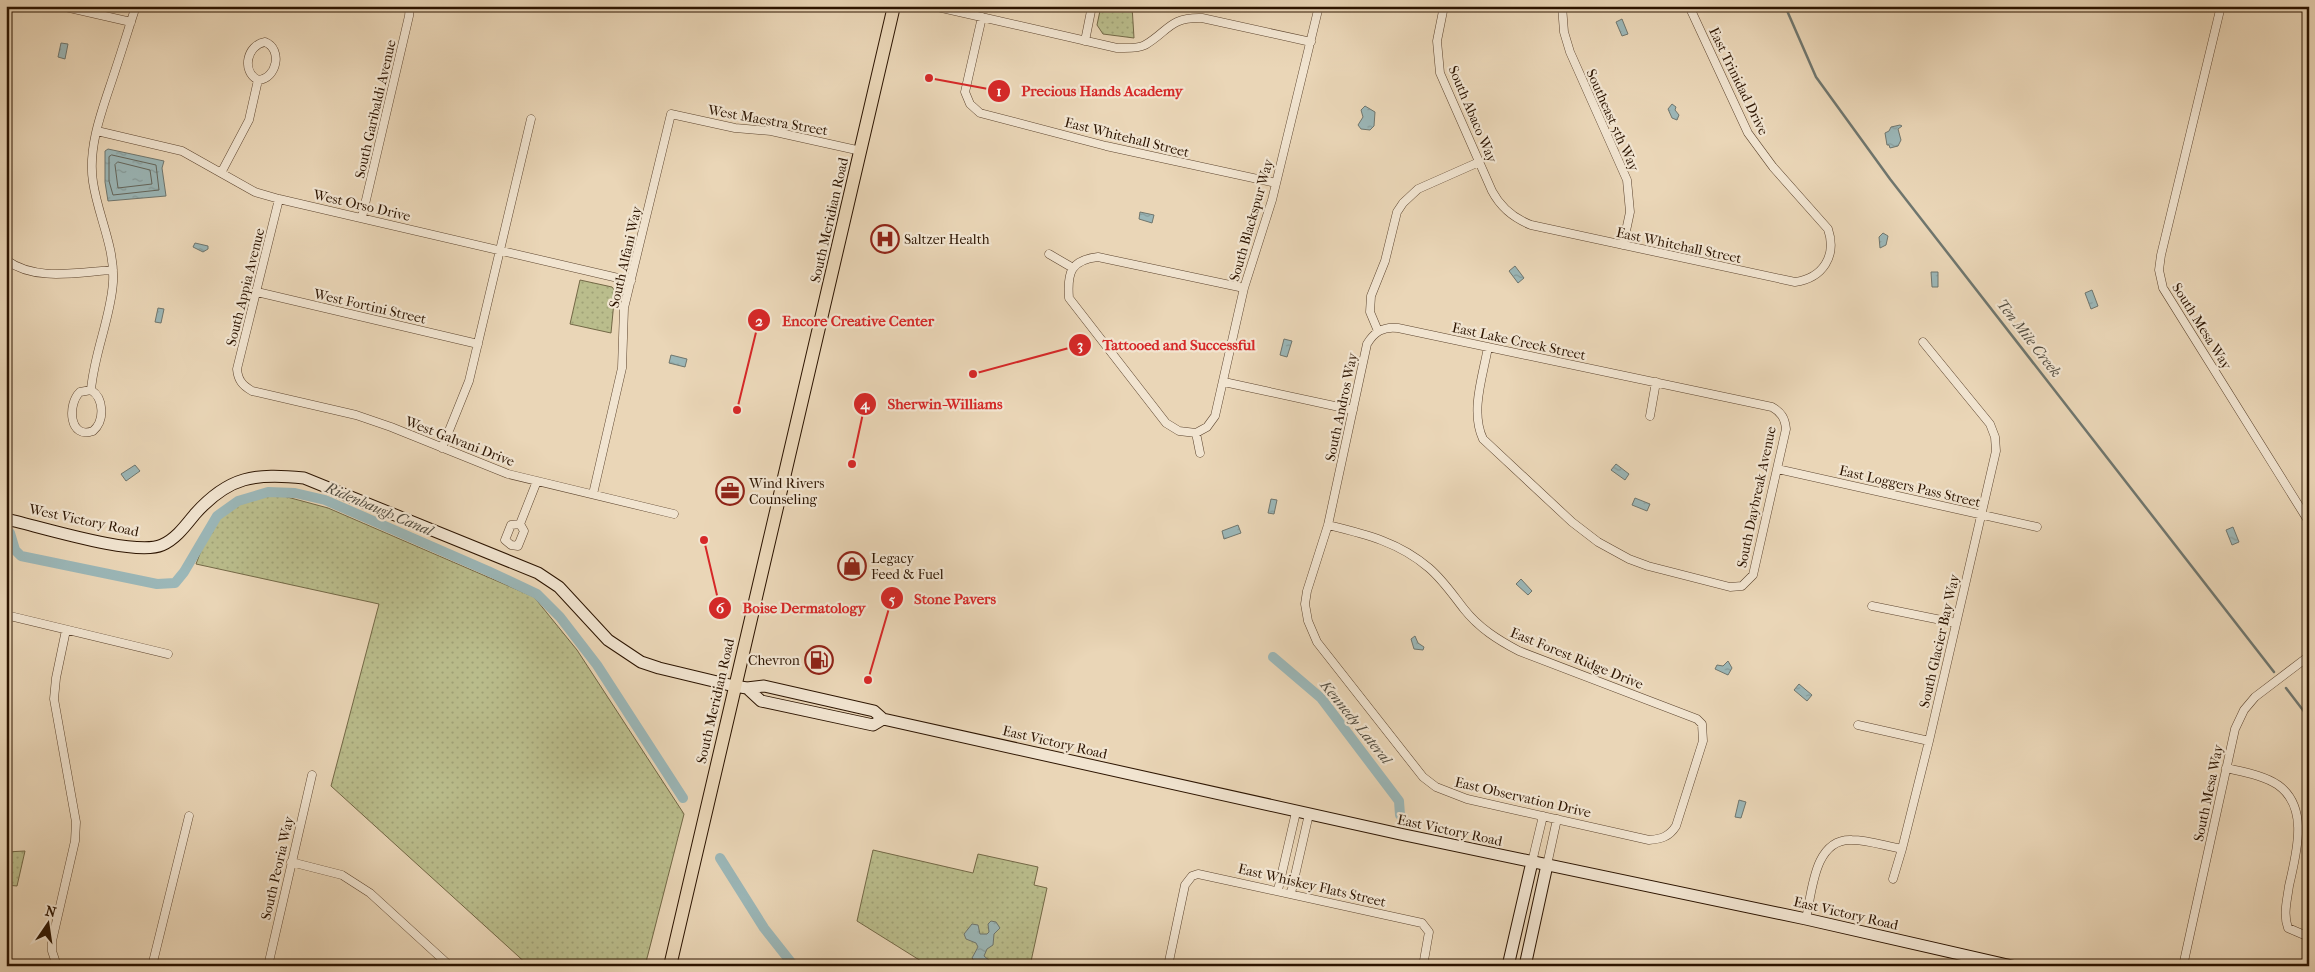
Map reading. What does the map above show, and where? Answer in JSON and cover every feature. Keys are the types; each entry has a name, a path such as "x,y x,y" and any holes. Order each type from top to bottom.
{"main road":[{"name":"South Meridian Road","path":"670,966 894,6"},
{"name":"West Victory Road","path":"6,519 114,544 138,548 161,545 180,532 212,496 231,484 264,476 281,475 304,478 326,485 506,558 538,573 560,587 608,640 626,653 659,668 734,686"},
{"name":"East Victory Road","path":"734,686 747,688 761,700 873,725 883,720 1296,812 1806,919 2012,966"},
{"path":"1508,966 1532,862"},
{"path":"1525,966 1547,865"}],"street":[{"path":"61,6 131,22"},
{"path":"91,390 94,361 111,296 113,270 92,181 92,160 97,131 136,6"},
{"name":"South Garibaldi Avenue","path":"362,217 404,41 410,6"},
{"path":"933,6 1117,48 1144,45 1172,24 1187,18 1202,18 1311,42"},
{"path":"1085,41 1092,6"},
{"name":"South Blackspur Way","path":"1196,433 1207,427 1215,416 1244,288 1256,255 1276,183 1319,6"},
{"name":"South Abaco Way","path":"1444,6 1437,41 1439,67 1497,200 1518,220"},
{"name":"Southeast 5th Way","path":"1562,6 1564,32 1568,47 1626,180 1630,212 1623,246"},
{"name":"East Trinidad Drive","path":"1689,6 1748,133 1773,167 1828,229 1831,239 1829,260"},
{"name":"South Mesa Way","path":"2221,6 2159,270 2163,288 2309,522"},
{"name":"East Whitehall Street","path":"982,18 965,92 974,108 989,116 1106,146 1276,183"},
{"path":"264,42 274,48 276,53 272,73 268,77 258,80 250,74 248,69 249,59 256,45 264,42"},
{"path":"221,173 249,120 258,80"},
{"name":"West Maestra Street","path":"671,114 735,128 771,131 861,151"},
{"name":"South Alfani Way","path":"593,494 622,368 624,308 671,114"},
{"path":"442,448 468,381 478,344 531,118"},
{"name":"West Orso Drive","path":"97,131 182,151 255,192 631,281"},
{"path":"1378,331 1370,312 1371,296 1385,261 1397,212 1403,203 1418,189 1479,162"},
{"name":"South Appia Avenue","path":"240,382 238,369 279,198"},
{"name":"East Whitehall Street","path":"1518,220 1531,225 1623,246 1794,282 1815,276 1823,270 1829,260"},
{"path":"1049,254 1073,268"},
{"path":"1200,453 1196,433 1179,431 1166,423 1070,298 1068,281 1073,268 1083,259 1098,257 1244,288"},
{"path":"6,260 28,272 41,274 113,270"},
{"name":"West Fortini Street","path":"257,292 478,344"},
{"name":"East Lake Creek Street","path":"1378,331 1385,328 1398,328 1656,382 1772,407 1783,416"},
{"name":"South Andros Way","path":"1308,621 1305,604 1307,591 1328,525 1367,344 1378,331"},
{"name":"South Glacier Bay Way","path":"1892,879 1902,849 1929,741 1996,451 1995,437 1990,424 1923,342"},
{"name":"South Daybreak Avenue","path":"1488,347 1477,408 1478,429 1488,445 1572,522 1614,552 1648,566 1730,587 1742,586 1753,575 1786,429 1783,416"},
{"name":"West Galvani Drive","path":"240,382 252,391 356,415 391,427 508,474 674,514"},
{"path":"1224,382 1352,410"},
{"path":"1650,416 1656,382"},
{"path":"91,390 100,397 100,423 93,431 82,432 78,430 72,421 74,401 80,392 91,390"},
{"name":"East Loggers Pass Street","path":"1777,470 2037,527"},
{"path":"520,524 537,482"},
{"path":"520,524 524,531 518,546 511,546 505,540 511,526 520,524"},
{"name":"East Forest Ridge Drive","path":"1328,525 1382,539 1415,557 1442,581 1476,622 1502,643 1518,651 1692,716 1702,724 1703,740 1676,826 1665,837"},
{"path":"506,558 511,546"},
{"path":"1872,606 1956,623"},
{"path":"6,615 168,654"},
{"name":"East Observation Drive","path":"1308,621 1316,642 1423,777 1436,787 1450,794 1650,840 1665,837"},
{"path":"58,966 52,951 52,942 75,841 76,822 54,699 56,678 66,630"},
{"name":"South Mesa Way","path":"2183,966 2235,730 2244,710 2255,697 2309,656"},
{"path":"1858,725 1929,741"},
{"path":"2226,768 2259,776 2278,785 2293,801 2298,821 2298,841 2284,912 2288,928 2309,937"},
{"name":"South Peoria Way","path":"268,966 312,775"},
{"path":"1278,890 1296,812"},
{"path":"1291,893 1309,814"},
{"path":"152,966 189,816"},
{"path":"1532,862 1543,816"},
{"path":"1547,865 1557,819"},
{"path":"1806,919 1820,860 1832,844 1850,839 1902,849"},
{"path":"291,862 342,875 370,893 450,966"},
{"name":"East Whiskey Flats Street","path":"1168,966 1185,885 1192,876 1204,874 1416,921 1426,927 1428,939 1423,966"}],"green space":[{"path":"1101,6 1132,6 1134,38 1103,34 1097,25"},
{"path":"580,280 612,287 615,291 611,333 570,324"},
{"path":"276,494 328,508 534,597 577,650 684,814 645,966 529,966 331,786 379,604 196,564 211,525 233,505"},
{"path":"873,850 973,873 978,854 1038,867 1034,885 1047,888 1030,966 929,966 857,921"},
{"path":"25,851 17,886 6,885 6,852"}],"water":[{"path":"1622,19 1628,34 1622,36 1616,22"},
{"path":"61,43 68,44 65,59 58,57"},
{"path":"1672,104 1676,107 1675,110 1679,115 1677,120 1672,118 1668,109"},
{"path":"1365,106 1375,112 1374,126 1370,130 1361,129 1358,125 1363,117 1361,110"},
{"path":"1902,126 1898,129 1901,140 1898,146 1890,148 1887,145 1885,133 1891,127"},
{"path":"108,149 164,161 162,168 166,196 108,201 105,182 105,151"},
{"path":"1140,212 1154,215 1152,223 1139,219"},
{"path":"1883,233 1888,236 1886,245 1880,248 1879,237"},
{"path":"195,243 208,246 208,249 203,252 193,247"},
{"path":"1515,266 1524,278 1518,283 1509,271"},
{"path":"1931,272 1938,272 1938,287 1932,287"},
{"path":"2092,290 2098,306 2091,309 2085,293"},
{"path":"158,308 164,309 161,323 155,322"},
{"path":"1284,339 1292,341 1287,357 1280,355"},
{"path":"671,355 687,359 685,367 669,363"},
{"path":"1616,464 1629,474 1625,480 1611,470"},
{"path":"135,465 140,471 126,481 121,474"},
{"path":"1635,498 1650,504 1647,511 1632,505"},
{"path":"1271,499 1277,500 1274,514 1268,513"},
{"path":"1238,525 1241,533 1224,539 1222,531"},
{"path":"2233,527 2239,542 2232,545 2226,530"},
{"path":"1521,579 1532,591 1528,595 1516,584"},
{"path":"1415,636 1418,643 1424,647 1423,650 1414,649 1411,639"},
{"path":"1728,661 1732,668 1728,675 1715,669 1717,665 1723,666"},
{"path":"1799,684 1812,695 1807,701 1794,690"},
{"path":"1739,800 1746,802 1741,818 1735,817"},
{"path":"991,921 996,922 1000,928 994,934 993,945 987,949 984,956 996,966 977,965 972,958 978,947 976,943 966,939 964,934 972,924 978,925 980,934 987,934 989,932 988,924"}],"waterway":[{"name":"Ten Mile Creek","path":"1785,6 1816,77 1890,179 2274,672"},
{"name":"Ridenbaugh Canal","path":"10,533 15,550 21,556 157,584 175,583 184,572 217,516 238,501 268,492 295,493 325,500 537,594 560,617 597,665 683,798"},
{"name":"Kennedy Lateral","path":"1273,657 1321,698 1399,801 1400,815"},
{"name":"Ten Mile Creek","path":"2286,688 2309,718"},
{"name":"Ridenbaugh Canal","path":"720,858 764,928 794,966"}],"place":[{"name":"Precious Hands Academy","path":"929,78"},
{"name":"Saltzer Health","path":"885,239"},
{"name":"Tattooed and Successful","path":"973,374"},
{"name":"Encore Creative Center","path":"737,410"},
{"name":"Sherwin-Williams","path":"852,464"},
{"name":"Wind Rivers Counseling","path":"730,491"},
{"name":"Boise Dermatology","path":"704,540"},
{"name":"Legacy Feed & Fuel","path":"852,566"},
{"name":"Chevron","path":"819,660"},
{"name":"Stone Pavers","path":"868,680"}]}
